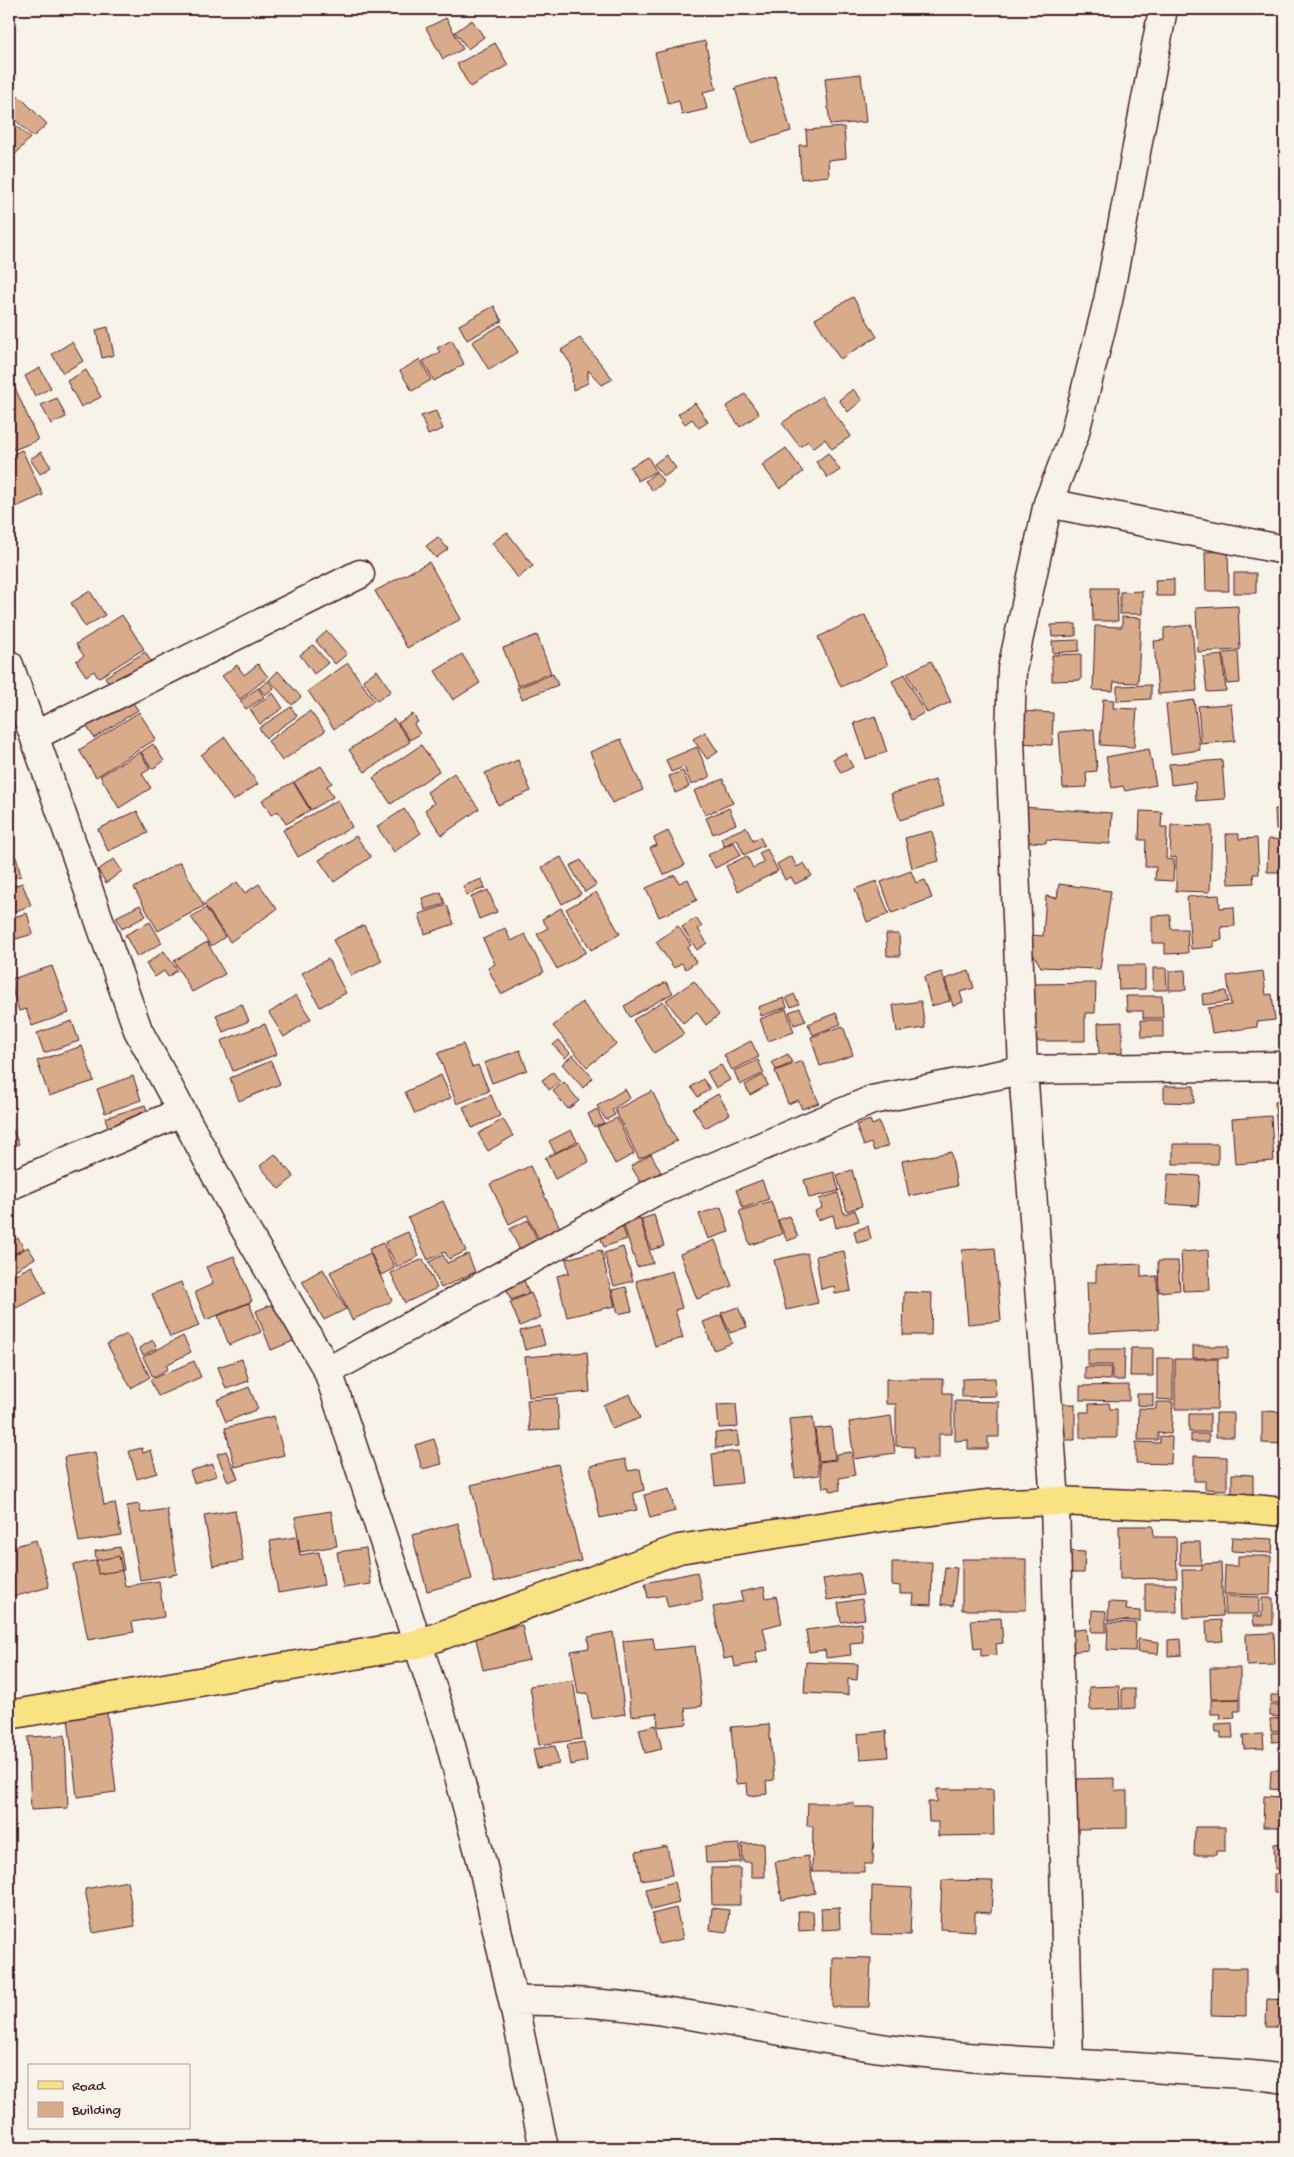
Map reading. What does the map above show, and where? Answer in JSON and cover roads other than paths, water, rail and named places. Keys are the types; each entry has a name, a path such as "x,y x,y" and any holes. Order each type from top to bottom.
{"main road":[{"path":"9,1715 418,1644 679,1549 890,1516 988,1504 1055,1501 1242,1508 1285,1512"}],"street":[{"path":"1069,2063 1055,1501 1023,1070 1010,739 1012,669 1048,503 1074,436 1108,301 1163,9"},
{"path":"1048,503 1285,550"},
{"path":"34,736 360,574"},
{"path":"9,665 138,1030 180,1112 241,1222 328,1371 450,1742 483,1867 544,2148"},
{"path":"328,1371 654,1192 872,1100 1023,1070 1285,1066"},
{"path":"9,1186 180,1112"},
{"path":"513,2001 593,2002 705,2016 888,2048 961,2056 1285,2079"}]}
